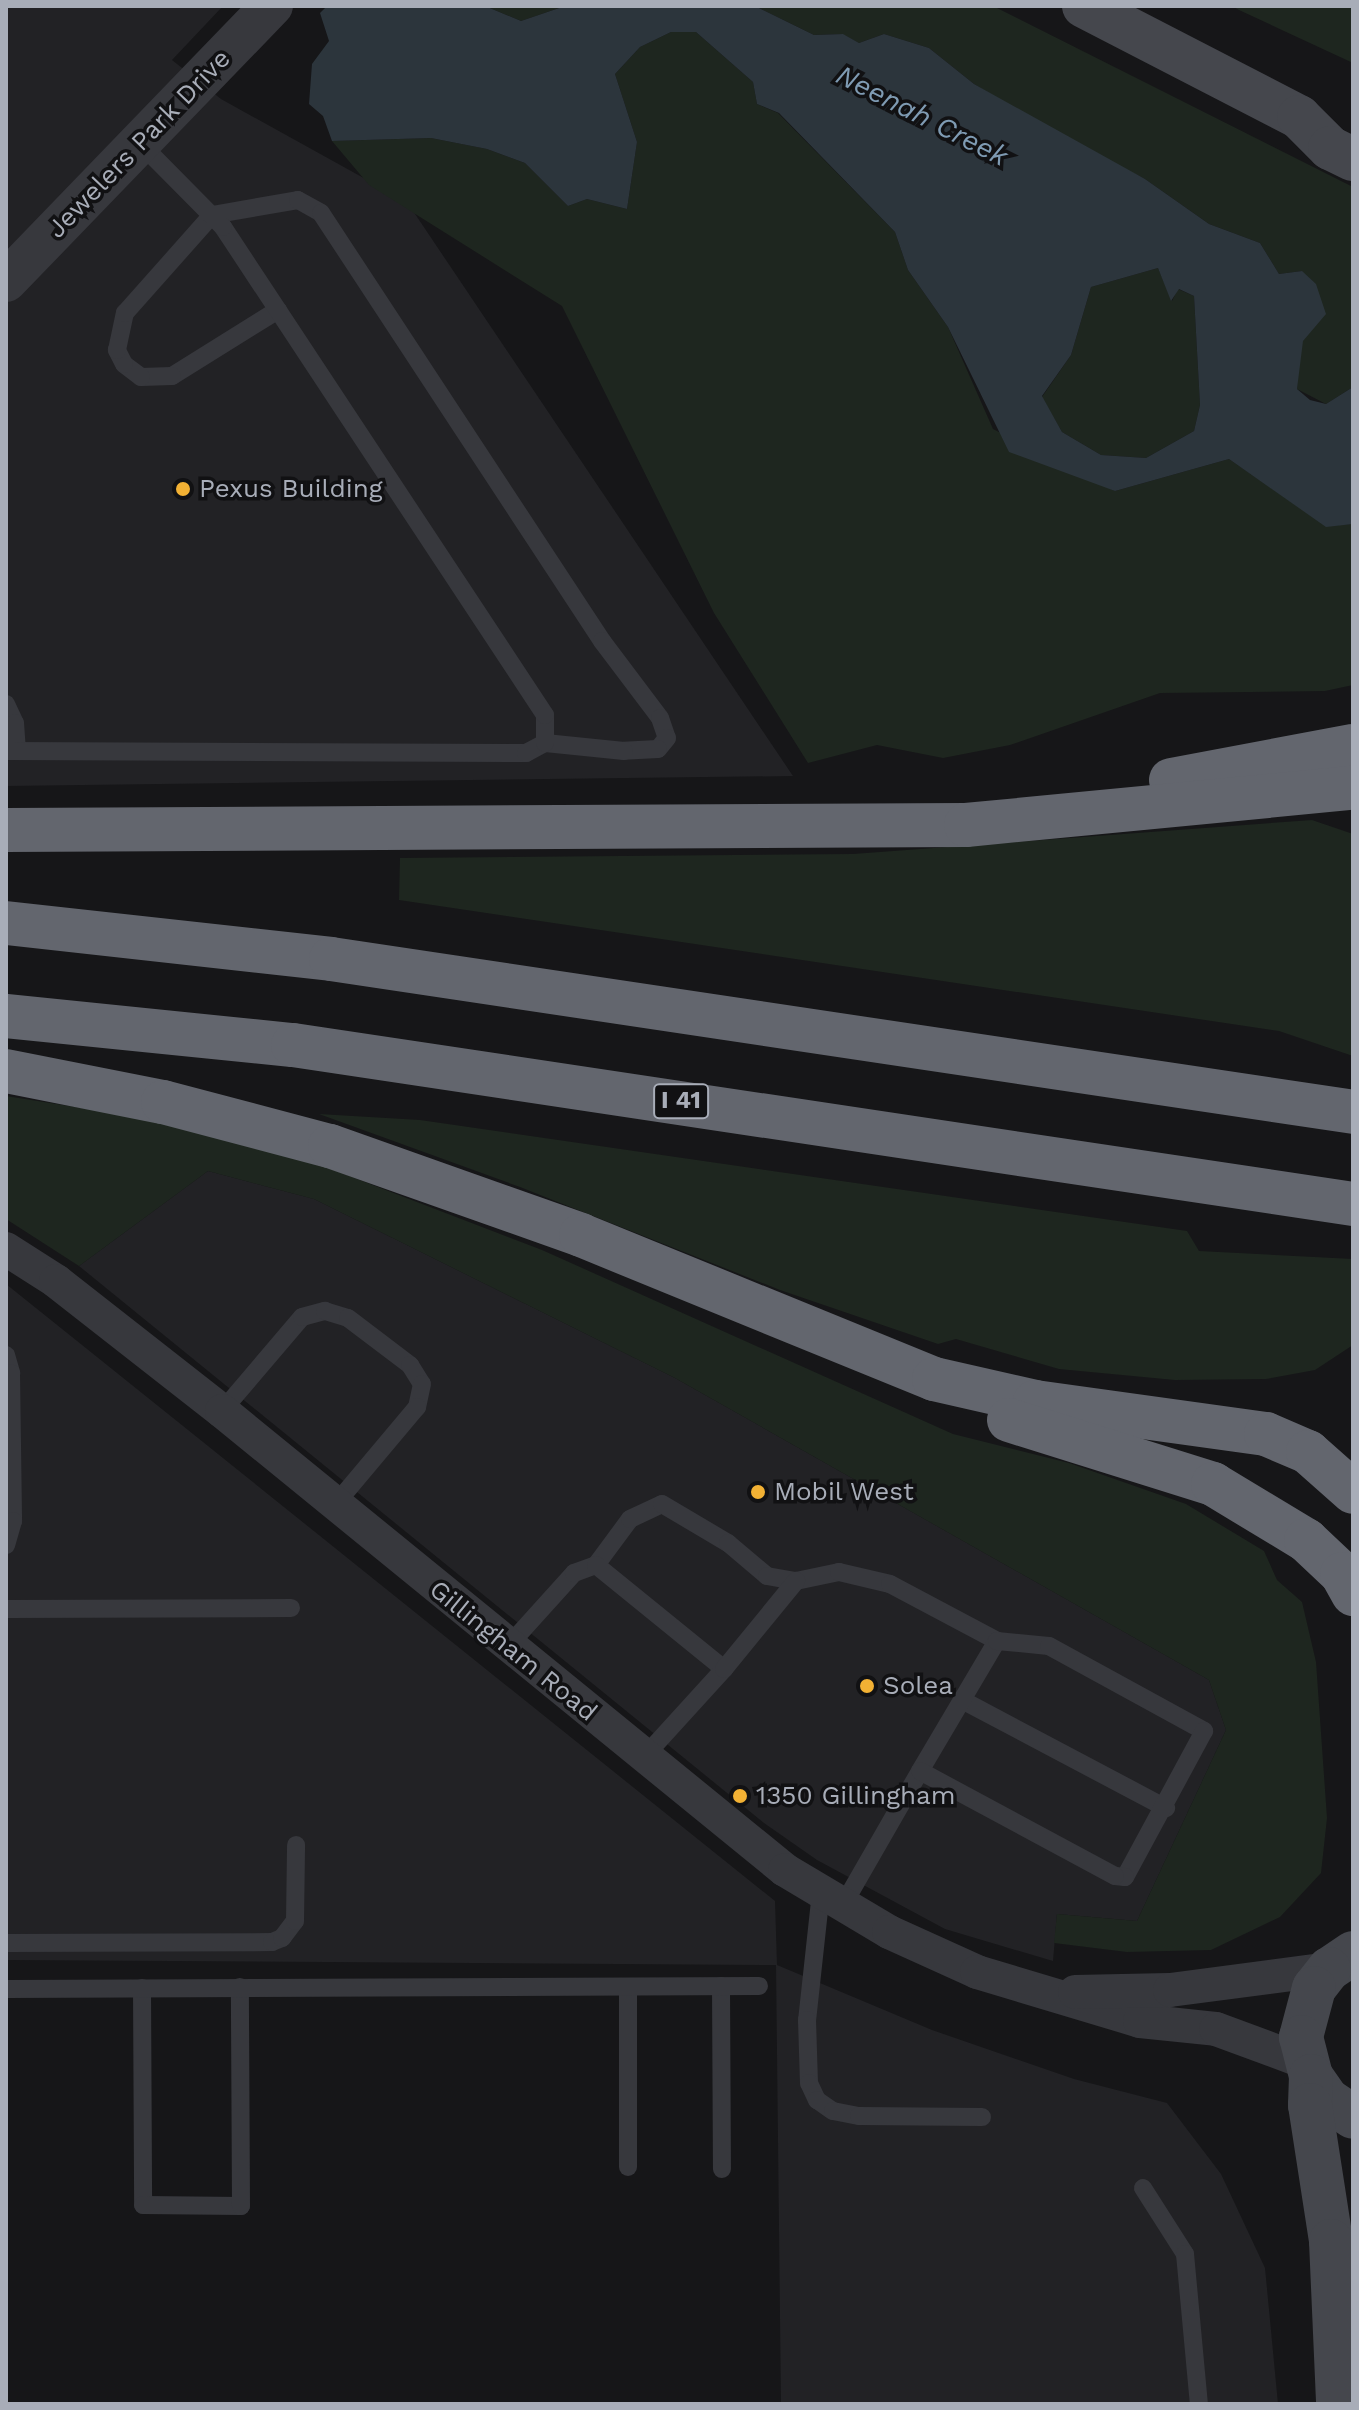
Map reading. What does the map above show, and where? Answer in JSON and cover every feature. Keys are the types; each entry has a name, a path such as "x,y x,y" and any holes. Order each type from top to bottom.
{"highway":[{"path":"822,825 1070,798 1353,746"},
{"path":"6,830 966,825 1353,788"},
{"path":"6,923 331,959 1353,1112"},
{"name":"I 41","path":"6,1016 293,1045 1353,1204"},
{"path":"6,1071 163,1102 330,1146 581,1235 844,1345 934,1379 1035,1402 1266,1434 1308,1452 1353,1492"},
{"path":"844,1345 905,1381 990,1415 1213,1484 1306,1540 1342,1574 1353,1594"}],"main road":[{"path":"1084,6 1299,117 1330,148 1353,159"},
{"path":"1299,117 1353,123"},
{"path":"1338,2404 1331,2241 1308,2069 1304,2012 1345,1954"},
{"path":"1308,2069 1328,2100 1353,2117"}],"street":[{"name":"Jewelers Park Drive","path":"6,281 272,6"},
{"name":"Gillingham Road","path":"6,1249 56,1281 222,1411 334,1506 785,1870 832,1899 977,1972 1140,2021 1216,2029 1308,2069"},
{"name":"Gillingham Road","path":"1054,1993 1170,1990 1345,1954"}],"lane":[{"path":"140,143 212,215 278,310 545,715 545,743"},
{"path":"6,704 15,723 12,751 526,753 545,743 624,751 658,749 667,738 660,718 602,641 321,213 298,200 212,215 125,313 116,339 124,364 141,377 172,376 278,310"},
{"path":"222,1411 302,1317 325,1311 348,1318 410,1365 422,1384 417,1407 334,1506"},
{"path":"6,1355 11,1373 13,1521 6,1545"},
{"path":"509,1645 574,1573 596,1565 630,1519 662,1504 728,1543 767,1576 796,1581 839,1572 890,1584 997,1641 1049,1646 1200,1726 1204,1737 1131,1873 1115,1876 920,1771"},
{"path":"596,1565 724,1669"},
{"path":"644,1757 724,1669 796,1581"},
{"path":"6,1609 291,1608"},
{"path":"982,2117 859,2116 833,2111 817,2100 809,2083 807,2020 832,1899 920,1771 997,1641"},
{"path":"962,1700 1166,1808"},
{"path":"6,1943 272,1942 282,1938 295,1921 296,1845"},
{"path":"721,1986 722,2169"},
{"path":"6,1989 759,1986"},
{"path":"142,1988 143,2205 241,2206 240,1987"},
{"path":"628,1987 628,2167"},
{"path":"1143,2188 1185,2254 1199,2404"}],"shaded area":[{"path":"6,6 223,6 172,60 221,99 407,202 793,776 6,786"},
{"path":"485,6 565,6 521,21"},
{"path":"755,6 993,6 1353,187 1353,387 1326,404 1297,389 1302,271 1279,274 1260,243 1209,224 1145,179 1062,137 974,84 929,48 884,34 859,43 842,34 814,35"},
{"path":"1232,6 1353,6 1353,63 1239,10"},
{"path":"671,32 696,32 753,82 757,104 778,113 895,232 908,270 948,327 993,429 1115,491 1229,459 1326,526 1353,524 1353,685 1325,691 1160,693 1010,745 943,758 877,745 808,763 714,613 562,306 369,185 332,141 431,138 487,149 525,163 568,206 587,199 627,209 637,142 615,74 640,47"},
{"path":"1158,268 1172,301 1178,289 1194,296 1200,405 1194,431 1146,458 1101,455 1062,432 1042,397 1071,355 1091,287"},
{"path":"1312,820 1353,834 1353,1056 1279,1031 399,900 400,858 853,854"},
{"path":"6,1096 126,1115 292,1154 542,1250 953,1434 1069,1463 1186,1504 1264,1551 1277,1580 1302,1602 1316,1662 1327,1818 1321,1873 1280,1917 1211,1950 1127,1952 1054,1943 1057,1914 1137,1921 1226,1730 1209,1680 675,1378 314,1199 208,1171 79,1266 6,1219"},
{"path":"319,1114 420,1120 1187,1231 1199,1251 1353,1259 1353,1345 1315,1370 1266,1379 1175,1380 1059,1369 956,1339 938,1344 780,1290 520,1187"},
{"path":"208,1171 314,1199 675,1378 1209,1680 1226,1730 1137,1921 1057,1914 1053,1961 945,1929 817,1860 764,1823 79,1266"},
{"path":"6,1284 775,1901 777,1965 932,2030 1074,2079 1167,2103 1221,2174 1265,2268 1278,2404 781,2404 776,1965 6,1960"}],"water":[{"name":"Neenah Creek","path":"327,6 485,6 521,21 565,6 755,6 814,35 843,34 859,43 884,34 929,48 974,84 1145,179 1209,224 1260,243 1279,274 1302,271 1316,284 1326,314 1303,341 1297,389 1310,400 1326,404 1353,387 1353,524 1326,527 1229,459 1115,491 1009,452 948,327 908,270 895,232 779,113 757,104 753,82 696,32 671,32 640,47 615,74 637,142 627,209 587,199 568,206 525,163 487,149 431,138 332,141 323,116 309,104 312,64 329,41 320,13","holes":["1158,268 1171,301 1179,289 1194,296 1200,405 1194,431 1146,458 1101,455 1062,432 1042,396 1071,355 1091,287"]}],"place":[{"name":"Pexus Building","path":"183,489"},
{"name":"Mobil West","path":"758,1492"},
{"name":"Solea","path":"867,1686"},
{"name":"1350 Gillingham","path":"740,1796"}]}
